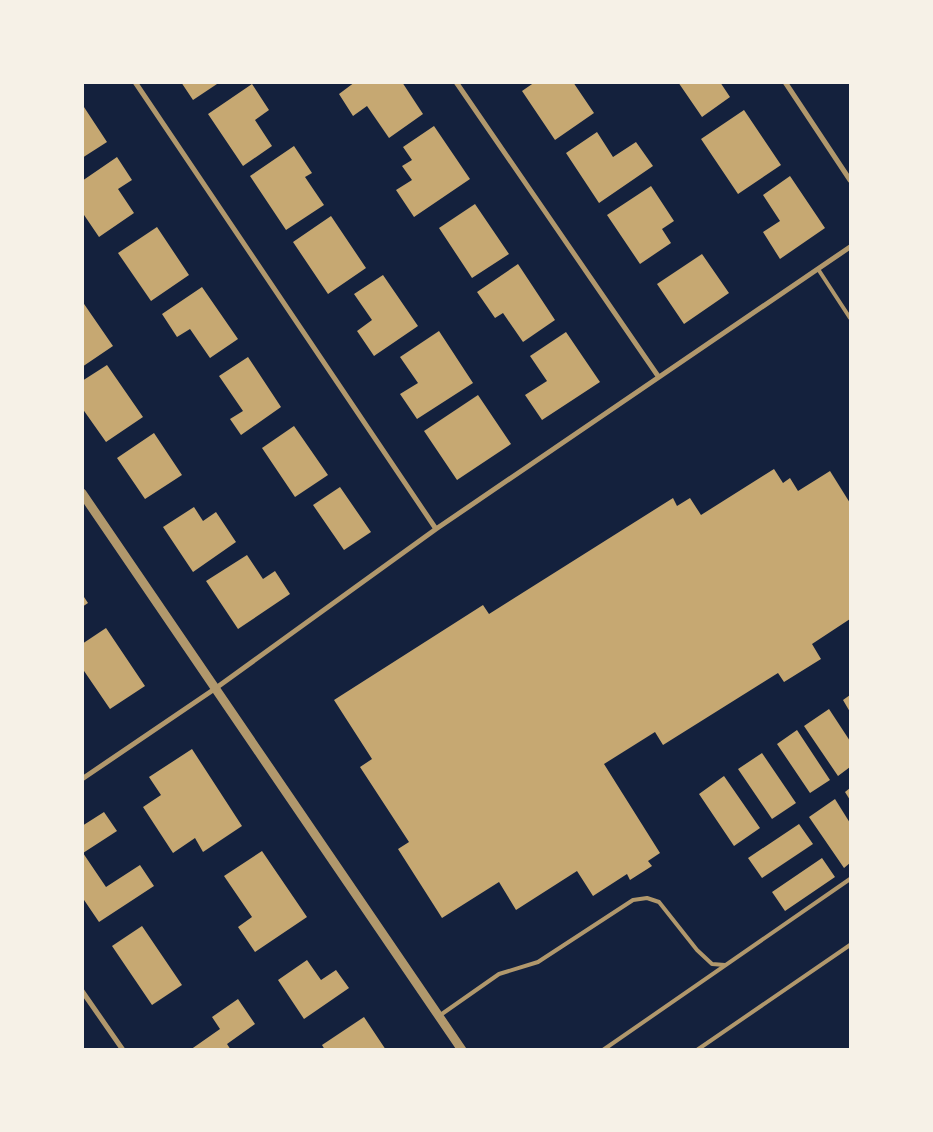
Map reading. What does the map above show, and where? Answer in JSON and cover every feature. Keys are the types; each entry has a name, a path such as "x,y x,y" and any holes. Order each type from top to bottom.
{"street":[{"path":"135,82 436,528"},
{"path":"456,82 658,376"},
{"path":"785,82 850,180"},
{"path":"82,779 216,688 436,528 850,247"},
{"path":"82,493 462,1050"},
{"path":"82,991 123,1050"}],"lane":[{"path":"818,269 850,318"},
{"path":"603,1050 850,879"},
{"path":"440,1016 500,974 538,962 633,900 647,898 659,902 697,950 712,964 725,966"},
{"path":"697,1050 850,945"}],"building":[{"path":"181,82 220,82 193,100"},
{"path":"355,82 402,82 423,114 389,138 367,106 353,116 339,94"},
{"path":"535,82 573,82 594,113 555,140 522,91"},
{"path":"678,82 720,82 730,97 702,117"},
{"path":"252,84 269,110 255,120 272,146 243,166 208,114"},
{"path":"82,104 107,142 82,158"},
{"path":"744,110 781,165 738,194 701,139"},
{"path":"434,126 470,179 414,217 396,190 412,180 402,166 412,160 403,147"},
{"path":"597,132 613,157 636,142 653,166 599,203 566,153"},
{"path":"294,146 312,173 305,177 324,205 286,230 250,176"},
{"path":"117,157 132,180 118,189 134,213 99,237 82,212 82,181"},
{"path":"790,176 825,228 780,259 763,232 780,221 763,195"},
{"path":"651,186 674,221 662,229 671,243 640,264 607,215"},
{"path":"475,204 509,254 472,278 439,228"},
{"path":"331,216 366,268 328,294 293,242"},
{"path":"157,227 189,275 151,301 118,253"},
{"path":"702,254 729,293 684,324 657,284"},
{"path":"518,264 555,320 523,342 503,313 495,318 477,292"},
{"path":"383,275 418,326 374,356 357,331 372,320 354,294"},
{"path":"202,287 238,339 210,358 190,329 177,337 162,314"},
{"path":"82,301 113,346 82,367"},
{"path":"439,331 473,383 417,419 400,394 418,383 400,357"},
{"path":"566,332 600,382 542,420 525,395 547,381 530,356"},
{"path":"248,357 281,407 241,435 230,419 243,411 219,376"},
{"path":"107,365 143,417 106,442 82,408 82,381"},
{"path":"478,395 511,444 457,480 424,431"},
{"path":"294,426 328,475 295,497 262,448"},
{"path":"154,433 182,475 145,499 117,458"},
{"path":"774,469 783,483 790,478 798,491 830,471 850,503 850,619 812,644 821,659 784,682 778,673 663,745 655,732 604,764 660,853 648,861 652,866 630,880 627,874 593,896 577,871 516,910 499,882 442,918 398,849 409,842 360,767 372,759 334,700 483,605 489,614 673,498 677,506 690,498 701,515"},
{"path":"340,487 371,532 344,550 313,505"},
{"path":"194,507 203,521 216,512 236,542 193,572 163,527"},
{"path":"247,555 263,579 275,571 290,594 238,629 206,581"},
{"path":"82,594 88,603 82,607"},
{"path":"106,628 145,686 110,709 82,668 82,644"},
{"path":"850,695 850,712 843,700"},
{"path":"829,709 850,741 850,767 838,776 804,726"},
{"path":"797,730 830,780 810,793 777,744"},
{"path":"192,749 242,826 203,852 195,838 173,853 143,807 161,795 149,777"},
{"path":"762,753 796,803 772,819 738,769"},
{"path":"724,776 760,828 734,846 699,794"},
{"path":"850,788 850,800 845,792"},
{"path":"835,799 850,823 850,863 844,868 809,817"},
{"path":"104,812 117,831 83,853 106,887 140,865 154,886 99,922 82,897 82,826"},
{"path":"799,824 813,844 762,878 748,858"},
{"path":"262,851 307,917 255,952 238,927 252,917 224,876"},
{"path":"822,858 835,877 785,911 772,892"},
{"path":"142,926 182,985 152,1005 112,946"},
{"path":"307,960 321,980 336,970 349,988 304,1019 278,980"},
{"path":"238,999 255,1024 227,1044 231,1050 190,1050 220,1029 212,1017"},
{"path":"364,1017 386,1050 325,1050 322,1045"}]}
